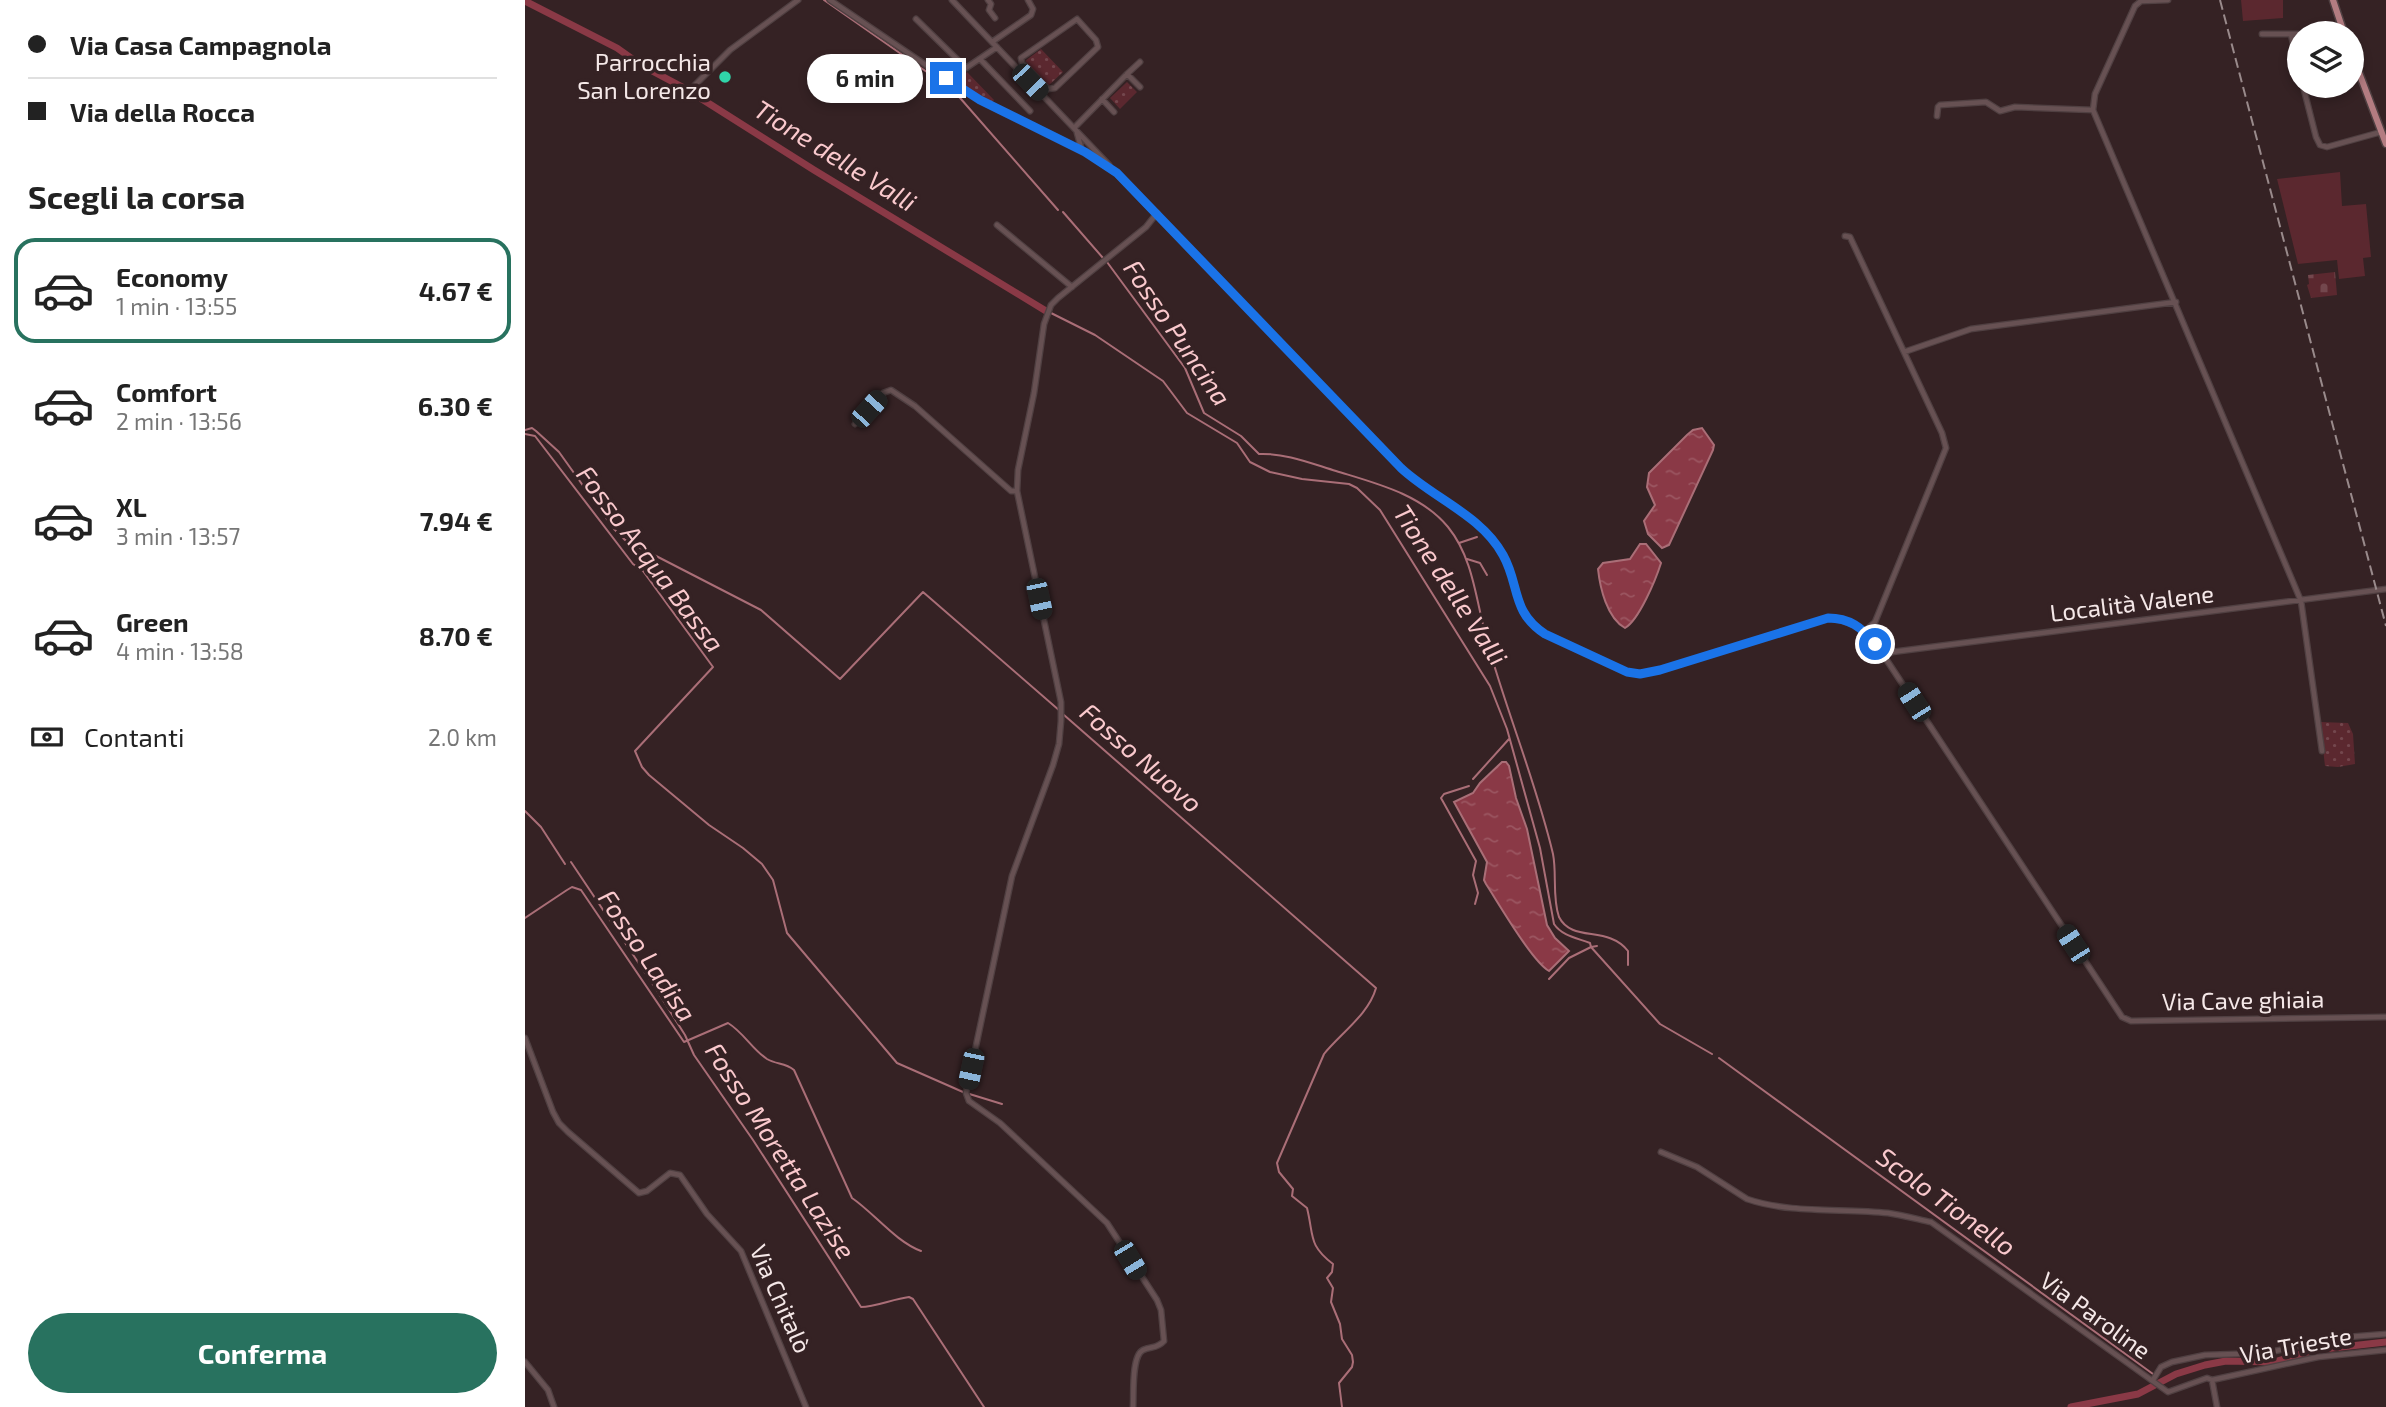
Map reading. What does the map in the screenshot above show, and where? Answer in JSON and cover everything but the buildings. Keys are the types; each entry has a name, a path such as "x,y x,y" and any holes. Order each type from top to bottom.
{"main road":[{"path":"2333,0 2340,21"},
{"path":"2364,86 2386,145"}],"street":[{"path":"687,93 730,50 798,0"},
{"path":"830,0 964,91 1084,151 1112,169"},
{"path":"952,0 1401,468 1490,536 1507,562 1517,601 1534,625 1552,638 1627,672 1640,674 1660,670 1828,618 1849,621 1865,631 1875,622 1931,480 1946,449 1942,433 1855,246 1850,237 1845,236"},
{"path":"988,0 991,5 989,10 995,18"},
{"path":"992,42 1031,15 1033,9 1028,0"},
{"path":"2168,0 2141,1 2134,6 2095,94 2093,110 2301,600 2322,751"},
{"path":"916,19 964,67 968,68 997,47"},
{"path":"1073,20 1079,20 1096,40 1098,47 1053,89 1048,89 1035,77 1022,63 1023,56 1073,20"},
{"path":"2262,34 2287,34"},
{"path":"980,59 1030,111"},
{"path":"1073,127 1140,62"},
{"path":"1127,74 1140,87"},
{"path":"1030,82 1035,77"},
{"path":"2306,98 2320,145 2327,147 2381,132"},
{"path":"1102,99 1114,112"},
{"path":"1937,116 1940,105 1983,102 1997,111 2015,107 2093,110"},
{"path":"1067,144 1076,139 1073,127"},
{"path":"1073,127 1084,151"},
{"path":"1084,151 1089,147 1086,140"},
{"path":"1133,1407 1136,1358 1143,1350 1158,1347 1164,1341 1161,1310 1157,1300 1107,1223 1000,1123 967,1097 967,1090 1012,876 1059,744 1061,702 1017,491 1018,470 1034,393 1040,341 1051,305 1146,227 1157,214"},
{"path":"997,225 1072,287"},
{"path":"1904,352 1971,329 2176,302"},
{"path":"855,424 883,393 891,390 1011,491 1017,491"},
{"name":"Località Valene","path":"1884,656 1892,652 2386,589"},
{"name":"Via Cave ghiaia","path":"1865,631 2122,1017 2131,1021 2386,1017"},
{"name":"Via Chitalò","path":"525,1038 553,1112 568,1132 639,1193 647,1191 670,1173 680,1175 707,1214 738,1245 806,1407"},
{"name":"Via Paroline","path":"1661,1152 1697,1167 1755,1202 1891,1213 1931,1222 2168,1392 2207,1378 2213,1380"},
{"path":"2153,1380 2161,1367 2205,1355 2266,1353 2335,1338 2386,1334"},
{"name":"Via Trieste","path":"2213,1380 2318,1357 2386,1350"},
{"path":"525,1362 548,1390 554,1407"},
{"path":"2213,1380 2217,1407"}],"green space":[{"path":"2241,0 2283,0 2283,18 2243,21"},
{"path":"1041,49 1063,72 1048,86 1025,61"},
{"path":"967,72 994,100 992,103 956,83"},
{"path":"1127,82 1137,92 1120,109 1110,98"},
{"path":"2340,172 2342,206 2366,204 2371,257 2363,258 2365,276 2339,279 2337,260 2298,264 2277,179"},
{"path":"2335,272 2337,295 2311,298 2307,285 2308,275"},
{"path":"2320,722 2348,723 2353,734 2355,764 2325,766"}],"water":[{"path":"1702,428 1714,445 1713,450 1669,545 1662,548 1648,534 1644,521 1655,505 1647,487 1649,473 1687,435"},
{"path":"1640,544 1646,544 1661,563 1641,608 1625,628 1609,610 1598,569 1603,563 1630,559"},
{"path":"1502,762 1509,766 1527,829 1547,925 1555,938 1569,951 1549,971 1525,944 1486,884 1484,880 1487,862 1454,802 1473,793"}],"waterway":[{"name":"Fosso Puncina","path":"824,0 954,91 1058,210"},
{"name":"Tione delle Valli","path":"525,1 617,48 641,65 686,89 1046,311"},
{"name":"Fosso Puncina","path":"1063,212 1103,258"},
{"name":"Fosso Puncina","path":"1107,262 1185,368 1204,413 1241,436 1259,454 1298,459 1397,491 1425,506 1457,539 1469,567 1487,641 1546,827 1553,854 1559,917 1572,930 1611,938 1620,943 1628,951 1628,965"},
{"name":"Tione delle Valli","path":"1051,313 1095,335 1163,381 1187,413 1237,443 1250,462 1270,472 1302,479 1349,484 1380,510 1490,686 1507,729 1540,848 1554,924 1565,934 1590,943 1591,947 1597,946"},
{"name":"Fosso Nuovo","path":"525,430 532,428 559,452 614,529 625,540 761,610 840,679 923,592 1060,711"},
{"name":"Fosso Acqua Bassa","path":"525,434 535,436 633,564 643,571 713,667 635,751 642,767 709,825 762,864 773,880 787,933 897,1063 963,1092 1002,1104"},
{"name":"Fosso Puncina","path":"1459,543 1477,537"},
{"name":"Fosso Puncina","path":"1467,559 1480,563 1487,575"},
{"name":"Fosso Nuovo","path":"1064,715 1376,988 1361,1015 1324,1054 1277,1163 1279,1172 1293,1189 1292,1196 1307,1208 1319,1251 1333,1264 1332,1272 1327,1278 1333,1288 1331,1302 1340,1324 1342,1339 1352,1355 1353,1362 1339,1383 1342,1407"},
{"name":"Tione delle Valli","path":"1473,779 1509,739"},
{"name":"Tione delle Valli","path":"1469,786 1444,794 1441,798 1476,861 1473,875 1478,893 1475,904"},
{"name":"Fosso Moretta Lazise","path":"525,811 541,827 565,864"},
{"name":"Fosso Moretta Lazise","path":"571,862 656,989 685,1035 694,1055 753,1140 861,1307 909,1297 913,1299 984,1407"},
{"name":"Fosso Ladisa","path":"525,918 572,887 581,890 684,1042 728,1023 767,1059 794,1070 852,1198 903,1241 921,1251"},
{"name":"Scolo Tionello","path":"1549,979 1569,958 1591,947 1660,1024 1712,1054"},
{"name":"Scolo Tionello","path":"1719,1058 2153,1374"},
{"path":"2071,1407 2138,1394 2176,1374 2205,1365 2226,1361 2274,1362 2315,1350 2386,1342"}],"railway":[{"path":"2220,0 2386,626"}],"place":[{"name":"Parrocchia San Lorenzo","path":"725,77"}],"route":[{"path":"946,78 980,100 1085,152 1117,173 1413,480 1471,519 1490,536 1507,562 1522,610 1545,634 1627,672 1640,674 1828,618 1849,621 1865,631 1875,644"}]}
